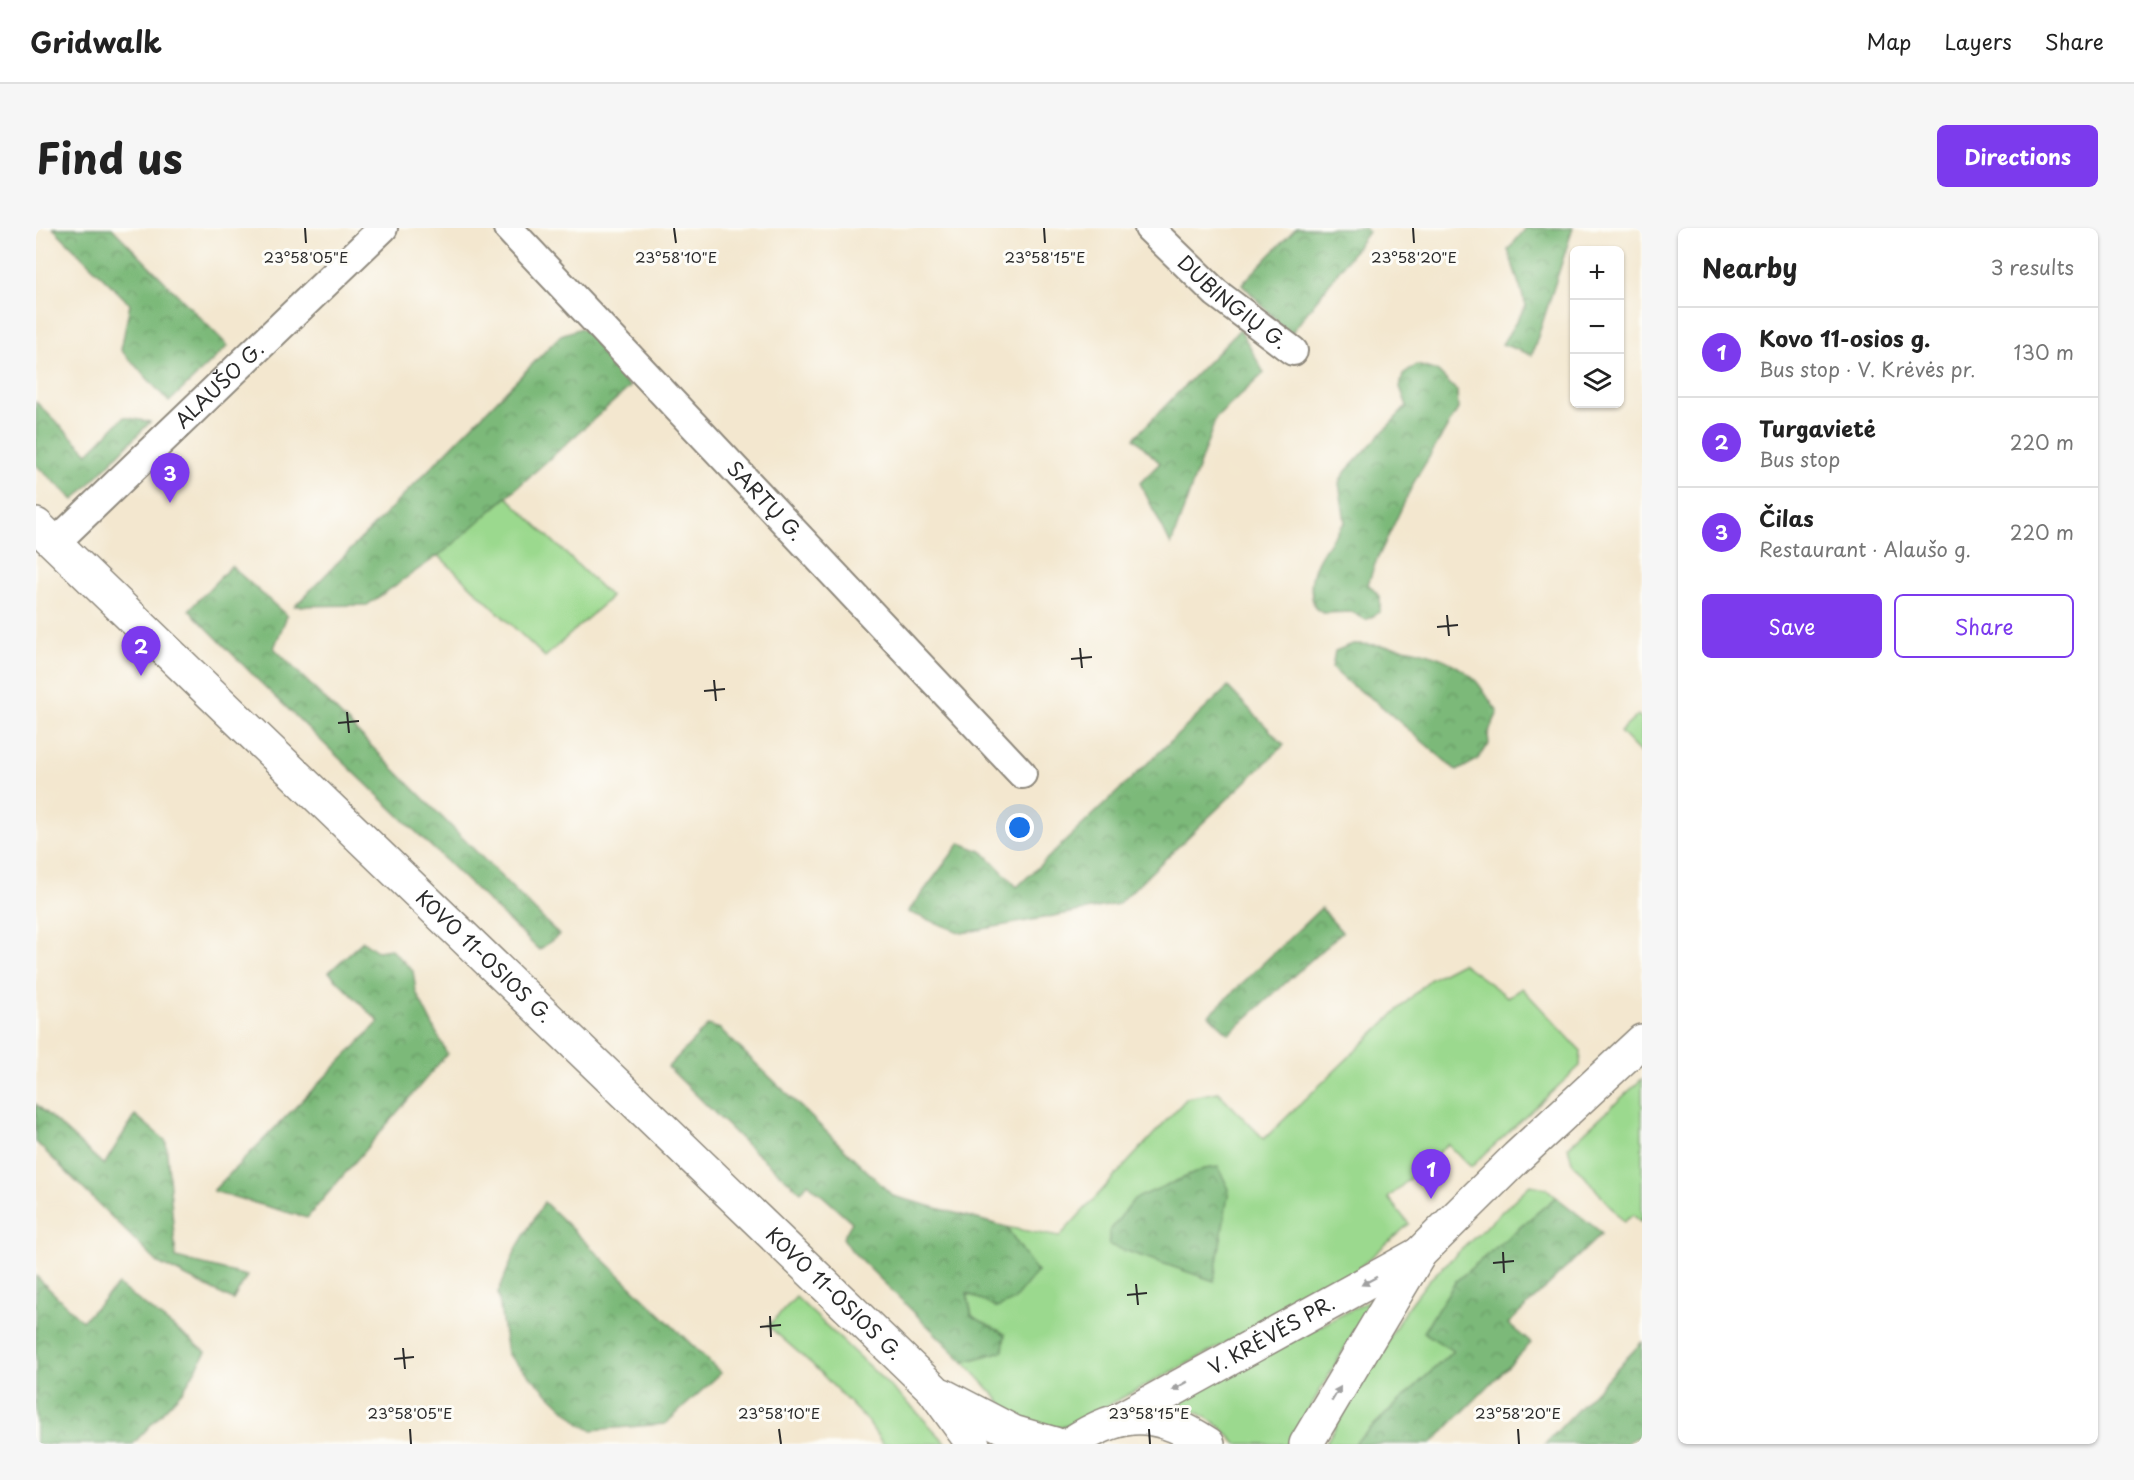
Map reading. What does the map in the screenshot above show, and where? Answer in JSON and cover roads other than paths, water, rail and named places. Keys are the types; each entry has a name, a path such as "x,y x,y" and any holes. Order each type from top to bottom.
{"main road":[{"name":"KOVO 11-OSIOS G.","path":"45,534 933,1389 973,1444"},
{"name":"V. KRĖVĖS PR.","path":"1306,1444 1420,1254 1517,1157 1642,1041"},
{"name":"V. KRĖVĖS PR.","path":"1122,1418 1420,1254"},
{"name":"KOVO 11-OSIOS G.","path":"933,1389 1013,1432 1055,1444"},
{"path":"1070,1444 1098,1426 1122,1418 1155,1419 1182,1427 1208,1444"}],"street":[{"name":"ALAUŠO G.","path":"45,534 383,228"},
{"name":"SARTŲ G.","path":"508,228 1022,774"},
{"name":"DUBINGIŲ G.","path":"1149,228 1216,293 1293,351"}],"place":[{"name":"Čilas","path":"170,503"},
{"name":"Turgavietė","path":"141,676"},
{"name":"Kovo 11-osios g.","path":"1431,1199"}]}
